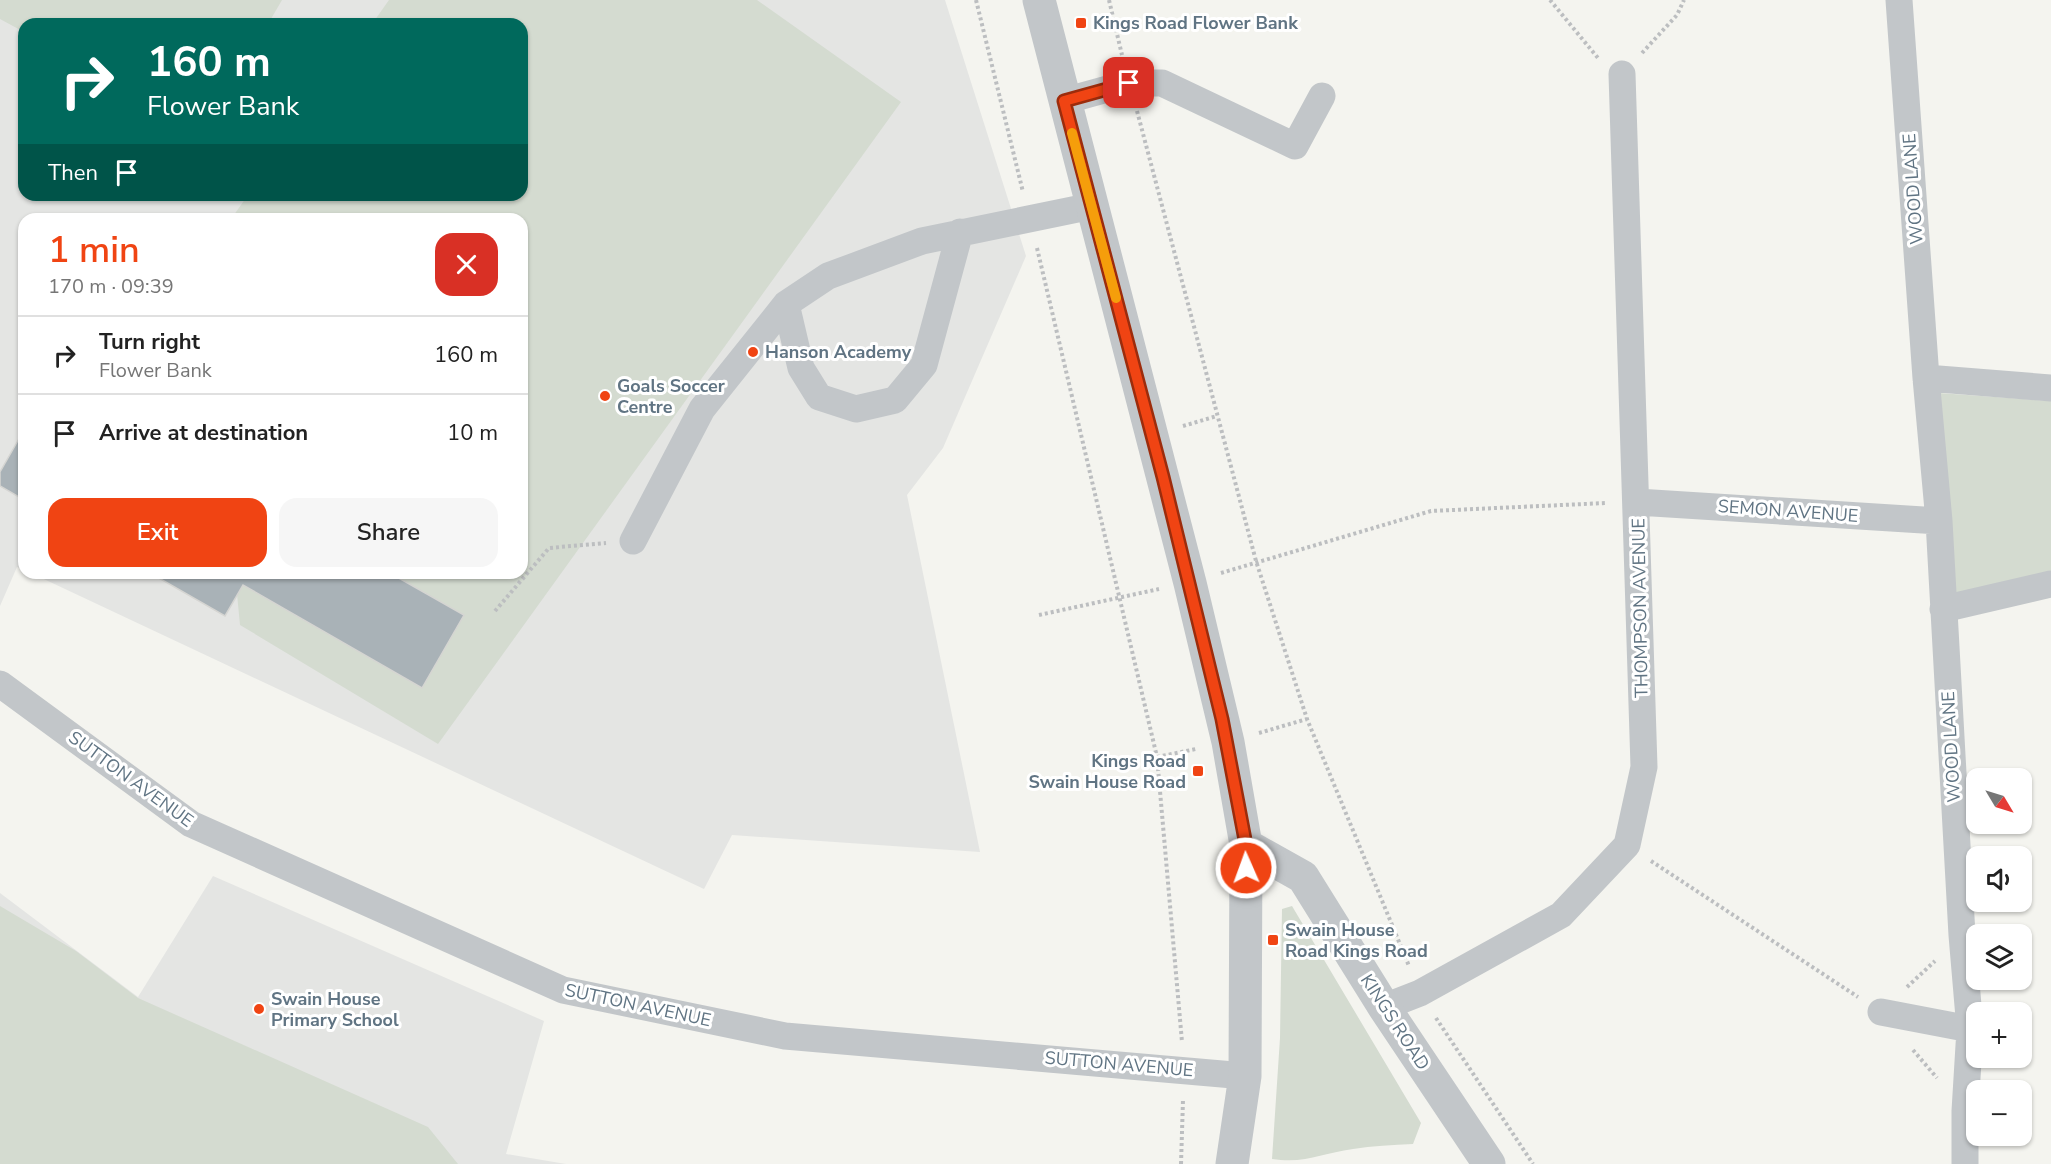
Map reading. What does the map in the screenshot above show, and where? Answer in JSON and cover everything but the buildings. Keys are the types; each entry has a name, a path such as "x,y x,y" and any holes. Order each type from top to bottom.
{"street":[{"path":"1039,0 1190,583 1228,742 1246,845 1245,1076 1232,1164"},
{"name":"WOOD LANE","path":"1899,0 1926,378 1939,521 1961,924 1968,1002"},
{"name":"THOMPSON AVENUE","path":"1622,74 1644,767 1627,846"},
{"path":"1064,101 1129,83 1162,83 1295,146 1322,96"},
{"path":"633,541 702,409 786,304 828,276 922,241 1092,206"},
{"path":"786,304 801,368 819,397 856,409 895,400 924,365 960,232"},
{"path":"1926,378 2051,388"},
{"name":"SEMON AVENUE","path":"1637,502 1939,521"},
{"path":"1944,609 2051,584"},
{"name":"SUTTON AVENUE","path":"0,684 191,824 563,990 784,1036 1245,1076"},
{"name":"KINGS ROAD","path":"1246,845 1303,878 1384,1007 1489,1164"},
{"path":"1384,1007 1420,993 1560,915 1627,846"},
{"path":"1881,1012 1966,1028"},
{"name":"WOOD LANE","path":"1965,1164 1968,1068"}],"path":[{"path":"976,0 1157,757 1184,1070 1181,1164"},
{"path":"1109,0 1256,561 1307,719 1420,993 1533,1164"},
{"path":"1550,0 1593,56 1622,74 1677,15 1683,0"},
{"path":"1256,561 1431,511 1637,502"},
{"path":"528,572 549,548 633,541"},
{"path":"495,611 522,579"},
{"path":"1039,615 1190,583"},
{"path":"1157,757 1228,742 1307,719"},
{"path":"1627,846 1881,1012"}],"shaded area":[{"name":"Hanson Academy","path":"0,0 945,0 1026,256 943,448 907,495 980,852 732,835 704,889 44,579 528,579 528,213 18,213 17,567 0,606"},
{"path":"0,0 282,0 272,18 18,18 18,29 0,19"},
{"name":"Goals Soccer Centre","path":"389,0 757,0 901,102 438,744 240,625 236,579 528,579 528,213 235,213 244,201 528,201 528,18 376,18"},
{"path":"1939,393 2051,401 2051,572 1952,595"},
{"name":"Swain House Primary School","path":"213,876 544,1021 506,1154 566,1164 0,1164 0,893 138,997"},
{"path":"0,906 76,951 138,998 428,1127 458,1164 0,1164"},
{"path":"1292,906 1421,1123 1413,1144 1360,1148 1295,1160 1272,1159 1280,1038 1282,909"}],"slow traffic":[{"path":"1072,133 1116,298"}],"place":[{"name":"Kings Road Flower Bank","path":"1081,23"},
{"name":"Hanson Academy","path":"753,352"},
{"name":"Goals Soccer Centre","path":"605,396"},
{"name":"Kings Road Swain House Road","path":"1198,771"},
{"name":"Swain House Road Kings Road","path":"1273,940"},
{"name":"Swain House Primary School","path":"259,1009"}],"route":[{"path":"1129,83 1064,101 1163,477 1228,742 1246,845 1246,868"}]}
